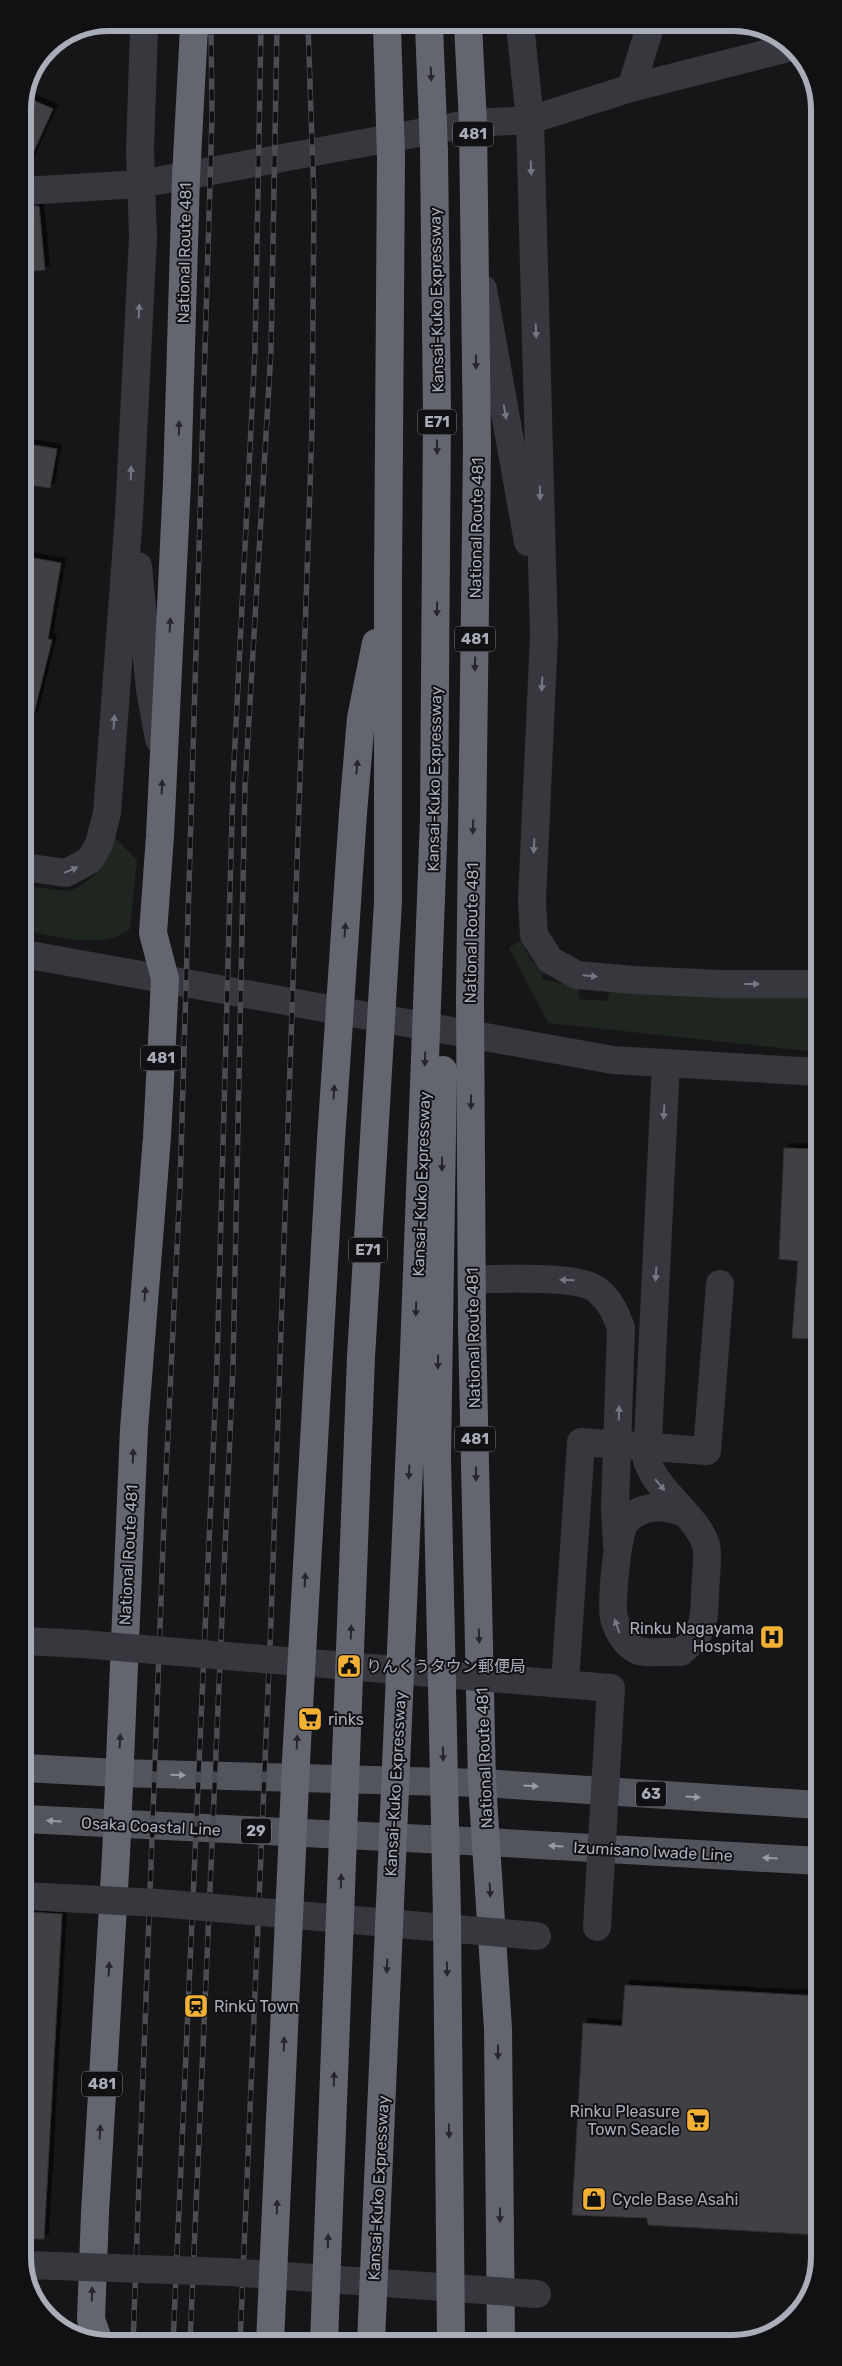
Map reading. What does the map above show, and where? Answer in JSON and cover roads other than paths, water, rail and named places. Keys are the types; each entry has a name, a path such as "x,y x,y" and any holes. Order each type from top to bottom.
{"highway":[{"name":"National Route 481","path":"116,1825 134,1429 157,1137 165,979 153,933 160,836 177,482 186,177 194,31"},
{"name":"E71","path":"324,2335 361,1357 388,902 391,158 387,31"},
{"name":"Kansai-Kuko Expressway","path":"371,2335 414,1361 434,818 437,415 434,151 429,31"},
{"name":"National Route 481","path":"468,31 473,124 477,447 471,1035 472,1279 482,1783 487,1842"},
{"path":"270,2335 310,1489 352,813 361,718 388,582"},
{"path":"434,818 445,1003 437,1458 447,1917 451,2335"},
{"name":"481","path":"96,2333 91,2319 116,1825"},
{"name":"481","path":"487,1842 498,2029 501,2335"}],"main road":[{"path":"31,1768 118,1773 482,1783"},
{"name":"63","path":"482,1783 811,1804"},
{"name":"Osaka Coastal Line","path":"31,1819 487,1842"},
{"name":"Izumisano Iwade Line","path":"487,1842 811,1861"}],"street":[{"path":"31,868 66,874 90,860 99,844 107,813 129,515 143,237 140,184 144,31"},
{"path":"521,31 530,120 544,635 532,901 534,934 550,960 577,975 693,982 811,984"},
{"path":"631,88 649,31"},
{"path":"31,191 140,184 473,124 530,120 631,88 782,50"},
{"path":"475,243 544,635"},
{"path":"129,515 136,544 150,690 163,760"},
{"path":"31,955 613,1060 811,1072"},
{"path":"472,1279 575,1280 595,1288 612,1305 621,1328 614,1508 617,1549 614,1617 621,1637 638,1651 681,1652 696,1639 704,1621 706,1546 698,1530 652,1476 647,1461 666,1063"},
{"path":"565,1682 581,1442 707,1451 720,1284"},
{"path":"617,1549 624,1524 638,1513 657,1506 672,1508 684,1513"},
{"path":"31,1641 565,1682 611,1688 597,1926"},
{"path":"31,1896 158,1903 537,1936"},
{"path":"32,2265 229,2272 537,2294"}],"railway":[{"path":"133,2335 165,1494 180,1186 212,116 211,31"},
{"path":"173,2335 217,1364 233,783 255,350 261,31"},
{"path":"190,2335 233,1367 245,786 271,351 277,31"},
{"path":"240,2335 271,1621 312,428 314,198 308,31"}],"place":[{"name":"Rinku Nagayama Hospital","path":"772,1637"},
{"name":"りんくうタウン郵便局","path":"349,1666"},
{"name":"rinks","path":"310,1719"},
{"name":"Rinkū Town","path":"196,2006"},
{"name":"Rinku Pleasure Town Seacle","path":"698,2120"},
{"name":"Cycle Base Asahi","path":"594,2199"}]}
